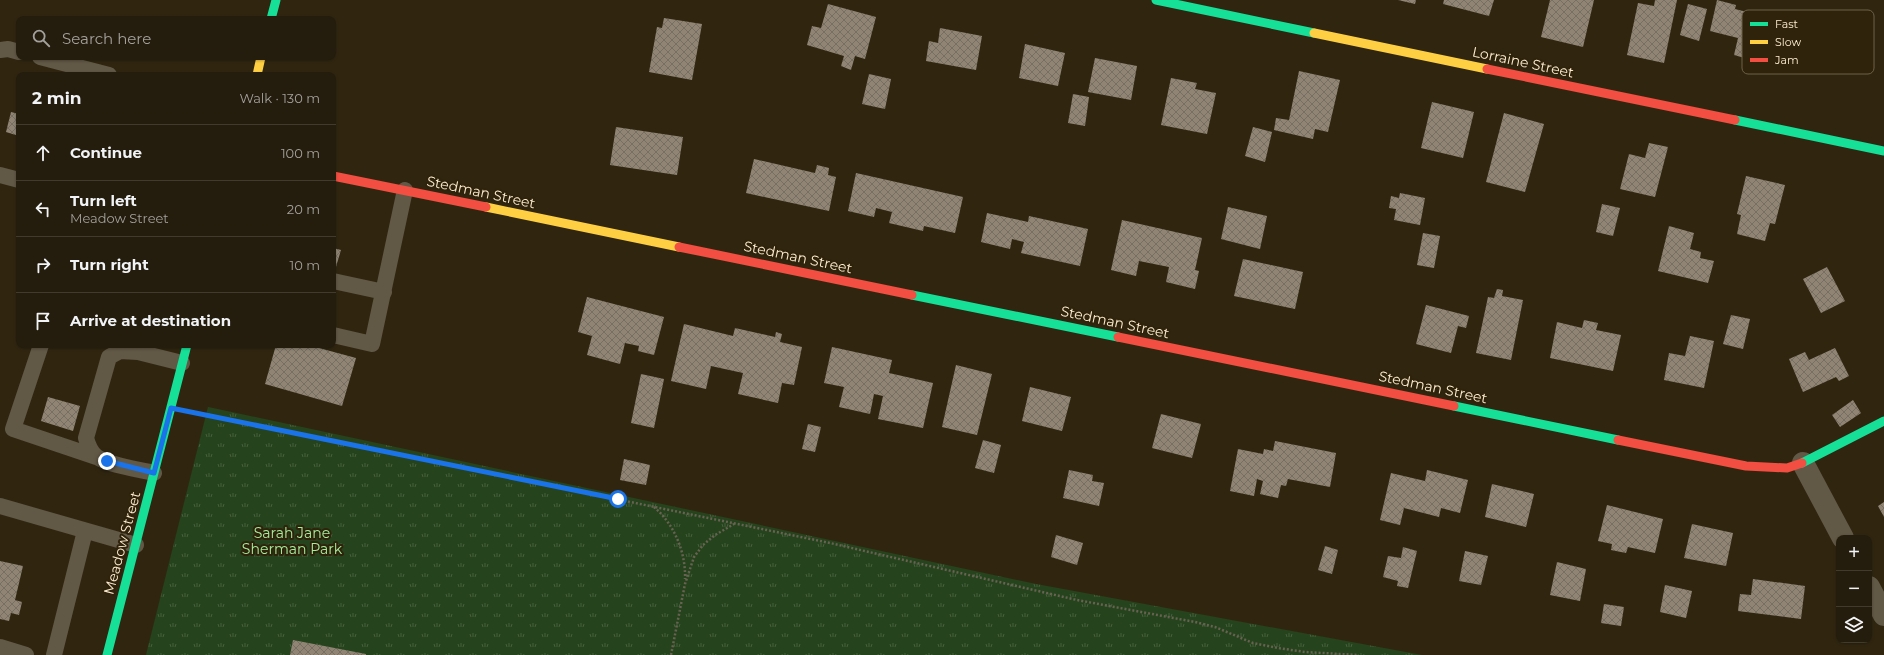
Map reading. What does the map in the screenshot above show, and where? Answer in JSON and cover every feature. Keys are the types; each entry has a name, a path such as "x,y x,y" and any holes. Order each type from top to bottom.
{"street":[{"path":"272,16 276,0"},
{"name":"Lorraine Street","path":"1156,0 1884,151"},
{"path":"258,72 260,60"},
{"name":"Stedman Street","path":"336,177 1726,463 1787,468 1803,462 1884,421"},
{"name":"Meadow Street","path":"107,655 186,348"},
{"path":"1803,462 1841,535"},
{"path":"1872,592 1884,615"}],"lane":[{"path":"0,50 8,49 16,51"},
{"path":"52,60 98,72"},
{"path":"0,175 16,179"},
{"path":"336,336 372,344 406,190"},
{"path":"336,282 384,292"},
{"path":"39,348 13,429 107,461 154,473"},
{"path":"96,457 86,438 109,357 120,351 138,352 182,364"},
{"path":"0,506 136,545"},
{"path":"54,655 85,531"},
{"path":"0,647 26,655"}],"path":[{"path":"171,408 830,543 1062,597 1195,622 1215,627 1254,643 1272,647 1306,652 1358,655"},
{"path":"654,507 663,514 680,545 685,560 685,584"},
{"path":"671,655 685,584 691,563 698,550 715,536 735,524"}],"green space":[{"name":"Sarah Jane Sherman Park","path":"208,407 1036,584 1422,655 146,655"}],"building":[{"path":"1398,0 1416,0 1415,4"},
{"path":"1444,0 1494,0 1489,16 1443,4"},
{"path":"1550,0 1594,0 1583,47 1541,37"},
{"path":"1655,0 1677,0 1664,63 1627,55 1638,3 1654,6"},
{"path":"1717,0 1736,5 1735,9 1742,11 1742,57 1734,55 1738,38 1710,31"},
{"path":"828,4 876,17 865,59 855,56 851,70 841,66 844,56 807,45 812,26 821,28"},
{"path":"1688,4 1707,9 1699,41 1680,35"},
{"path":"664,18 702,24 692,80 649,72 657,27 662,28"},
{"path":"940,28 982,36 976,70 926,61 929,41 938,43"},
{"path":"1025,44 1065,53 1058,86 1019,78"},
{"path":"1095,58 1137,66 1131,100 1088,92"},
{"path":"1299,71 1340,80 1328,132 1315,129 1313,139 1274,130 1276,118 1289,120"},
{"path":"869,74 891,79 885,109 862,104"},
{"path":"1171,78 1197,83 1195,89 1216,93 1207,134 1161,125"},
{"path":"1073,94 1089,97 1085,126 1068,123"},
{"path":"1432,102 1474,112 1463,158 1421,148"},
{"path":"11,112 16,113 16,135 6,132"},
{"path":"1504,113 1544,124 1525,192 1486,182"},
{"path":"616,127 683,137 677,175 610,165"},
{"path":"1253,127 1272,132 1265,162 1245,156"},
{"path":"1649,143 1668,147 1655,197 1620,189 1629,154 1645,158"},
{"path":"754,159 815,173 817,165 829,168 828,175 836,177 829,211 746,193"},
{"path":"856,173 963,197 955,233 924,226 923,231 889,223 892,212 876,208 874,217 848,211"},
{"path":"1746,176 1785,185 1775,224 1770,223 1765,241 1737,234 1741,215 1737,214"},
{"path":"1400,193 1425,198 1420,225 1394,220 1396,209 1389,208 1391,196 1399,198"},
{"path":"1602,204 1620,208 1613,236 1596,232"},
{"path":"1228,207 1267,216 1260,249 1221,239"},
{"path":"987,213 1028,222 1029,216 1088,229 1080,266 1021,253 1024,242 1012,239 1010,249 981,242"},
{"path":"1122,220 1202,238 1195,270 1199,271 1195,289 1166,282 1169,267 1139,261 1136,276 1111,270"},
{"path":"1669,226 1694,233 1690,249 1701,252 1700,258 1714,261 1708,283 1658,271"},
{"path":"1423,233 1440,236 1434,268 1417,265"},
{"path":"336,249 341,250 336,267"},
{"path":"1243,259 1303,272 1295,309 1234,296"},
{"path":"1827,267 1845,301 1821,313 1803,279"},
{"path":"1497,289 1503,290 1502,296 1523,300 1511,360 1476,353 1488,297 1494,298"},
{"path":"587,297 664,317 654,355 638,351 639,346 625,343 620,364 587,355 592,336 578,332"},
{"path":"1426,305 1469,316 1466,328 1458,326 1451,353 1416,344"},
{"path":"1731,315 1750,319 1743,349 1723,344"},
{"path":"1584,320 1598,323 1596,330 1621,335 1613,371 1550,358 1557,322 1582,328"},
{"path":"684,324 733,336 735,328 775,337 776,332 782,334 780,342 802,347 794,385 782,383 778,403 738,394 743,373 711,366 706,389 671,381"},
{"path":"1690,336 1714,341 1704,388 1664,380 1669,353 1685,356"},
{"path":"832,347 892,360 889,373 933,383 923,428 878,419 883,396 874,394 870,414 839,407 844,387 824,383"},
{"path":"275,348 319,348 356,358 342,406 265,384"},
{"path":"1835,348 1849,376 1839,381 1836,377 1803,392 1789,359 1805,352 1809,360"},
{"path":"956,365 992,374 977,435 942,427"},
{"path":"641,374 664,379 654,428 631,423"},
{"path":"1030,387 1071,397 1062,431 1022,421"},
{"path":"48,397 80,406 73,431 41,421"},
{"path":"1853,400 1861,413 1840,427 1832,415"},
{"path":"1161,414 1201,424 1192,458 1152,448"},
{"path":"808,424 821,427 815,452 802,449"},
{"path":"983,440 1001,445 994,473 975,468"},
{"path":"1275,441 1336,453 1330,487 1288,479 1286,486 1281,485 1278,498 1260,494 1263,481 1257,479 1254,496 1230,491 1238,449 1263,454 1264,449 1273,451"},
{"path":"624,459 650,465 646,485 620,480"},
{"path":"1069,470 1093,475 1092,481 1104,483 1099,506 1063,498"},
{"path":"1427,470 1468,480 1460,513 1441,508 1439,517 1404,508 1400,525 1380,520 1391,473 1425,481"},
{"path":"1492,484 1534,494 1526,527 1485,517"},
{"path":"1884,502 1884,517 1878,506"},
{"path":"1607,505 1663,519 1655,553 1628,547 1626,553 1611,550 1612,544 1598,541"},
{"path":"1692,524 1733,533 1726,566 1684,558"},
{"path":"1056,535 1083,543 1077,565 1051,557"},
{"path":"1325,546 1338,550 1332,574 1318,570"},
{"path":"1403,547 1417,551 1408,588 1397,586 1398,581 1383,577 1388,556 1401,558"},
{"path":"1465,551 1488,556 1481,585 1459,581"},
{"path":"0,561 23,566 15,600 22,602 19,615 11,613 9,621 0,619"},
{"path":"1557,562 1586,569 1580,601 1550,595"},
{"path":"1753,579 1805,586 1801,619 1738,611 1740,594 1751,595"},
{"path":"1665,585 1692,591 1686,618 1660,612"},
{"path":"1604,604 1624,607 1621,626 1601,623"},
{"path":"293,640 366,654 366,655 290,655"}],"traffic: fast":[{"path":"272,16 276,0"},
{"path":"1156,0 1314,33"},
{"path":"1735,120 1884,151"},
{"path":"912,295 1118,337"},
{"path":"107,655 186,348"},
{"path":"1454,406 1618,440"},
{"path":"1802,463 1884,421"}],"traffic: slow":[{"path":"1314,33 1487,69"},
{"path":"258,72 260,60"},
{"path":"486,207 679,247"}],"traffic: jam":[{"path":"1487,69 1735,120"},
{"path":"336,177 486,207"},
{"path":"679,247 912,295"},
{"path":"1118,337 1454,406"},
{"path":"1618,440 1746,466 1787,468 1802,463"}],"route":[{"path":"107,461 154,473 171,408 618,499"}]}
